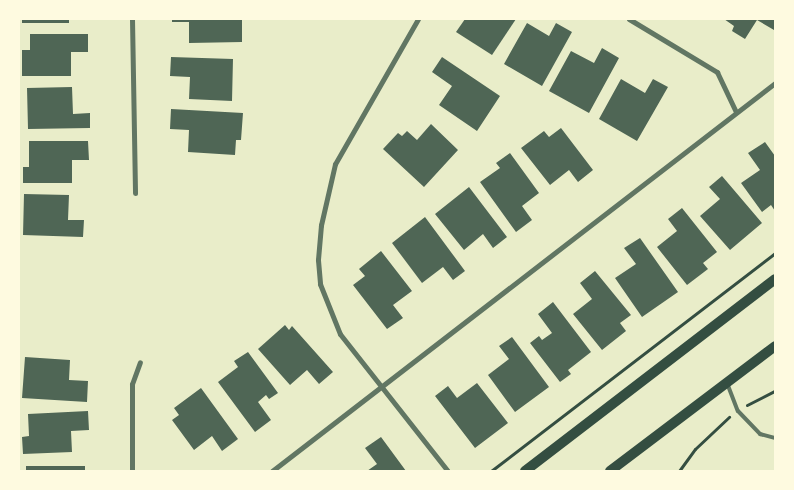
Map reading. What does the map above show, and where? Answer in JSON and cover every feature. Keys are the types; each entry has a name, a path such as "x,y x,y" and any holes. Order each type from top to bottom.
{"main road":[{"path":"525,471 775,279"},
{"path":"610,471 775,346"}],"street":[{"path":"132,19 135,193"},
{"path":"409,19 416,21 338,157 321,225 320,276 328,306 340,334 448,471"},
{"path":"629,19 717,72 736,112"},
{"path":"272,471 381,385 775,83"},
{"path":"132,471 132,384 140,362"}],"lane":[{"path":"727,383 738,411 760,434 775,438"}],"path":[{"path":"491,471 775,253"},
{"path":"679,471 711,433 738,411 775,391"}],"building":[{"path":"22,19 69,19 69,23 22,23"},
{"path":"172,19 242,19 242,42 189,43 189,22 172,22"},
{"path":"465,19 516,19 492,55 456,32"},
{"path":"724,19 775,19 775,27 774,30 757,20 745,39 732,31 734,26"},
{"path":"527,23 549,36 556,23 572,32 542,86 504,64"},
{"path":"30,34 88,34 88,52 71,52 71,76 22,76 22,50 30,50"},
{"path":"602,48 619,58 589,113 549,91 571,51 594,63"},
{"path":"171,57 233,59 232,101 189,99 190,77 170,76"},
{"path":"442,57 500,96 477,131 439,105 452,86 432,72"},
{"path":"621,79 645,93 653,79 668,87 637,141 599,119"},
{"path":"72,87 73,114 90,113 90,128 28,129 27,88"},
{"path":"171,109 243,113 241,140 236,140 235,155 188,152 189,130 170,129"},
{"path":"431,124 458,150 424,187 383,149 398,133 402,136 407,131 417,140"},
{"path":"561,128 593,170 578,182 569,170 550,185 521,148 544,131 549,137"},
{"path":"29,141 88,141 89,160 72,160 72,183 23,183 23,167 29,167"},
{"path":"765,142 775,156 775,211 771,205 762,212 741,183 760,170 748,153"},
{"path":"510,153 539,193 522,206 532,220 516,232 480,182 500,168 496,163"},
{"path":"722,176 762,223 730,250 700,216 720,199 709,187"},
{"path":"469,187 507,237 493,248 483,234 464,250 435,214"},
{"path":"24,194 69,195 68,220 84,220 83,237 23,235"},
{"path":"682,208 717,252 703,263 708,269 687,285 657,247 677,231 668,219"},
{"path":"425,217 465,271 453,280 443,267 422,283 392,243"},
{"path":"640,238 678,292 642,317 615,278 636,264 624,248"},
{"path":"381,251 412,291 393,305 403,318 387,329 353,285 365,276 359,269"},
{"path":"595,271 631,315 620,323 626,331 602,350 573,314 592,299 580,283"},
{"path":"553,302 591,352 568,370 571,374 560,382 530,343 539,336 542,340 552,333 538,314"},
{"path":"285,325 289,330 292,326 333,372 319,384 307,370 290,385 258,349"},
{"path":"512,337 549,387 515,412 488,375 509,359 499,346"},
{"path":"248,352 278,393 269,399 266,395 258,402 271,420 255,432 218,382 238,367 234,361"},
{"path":"25,357 70,360 69,380 88,381 87,402 22,398"},
{"path":"477,383 508,423 475,448 435,396 448,386 457,398"},
{"path":"201,388 238,439 222,451 212,436 194,450 172,420 179,415 174,408"},
{"path":"88,411 89,430 71,431 72,452 23,454 22,437 29,436 28,414"},
{"path":"381,437 406,471 367,471 377,464 365,448"},
{"path":"26,466 85,466 85,471 26,471"}]}
